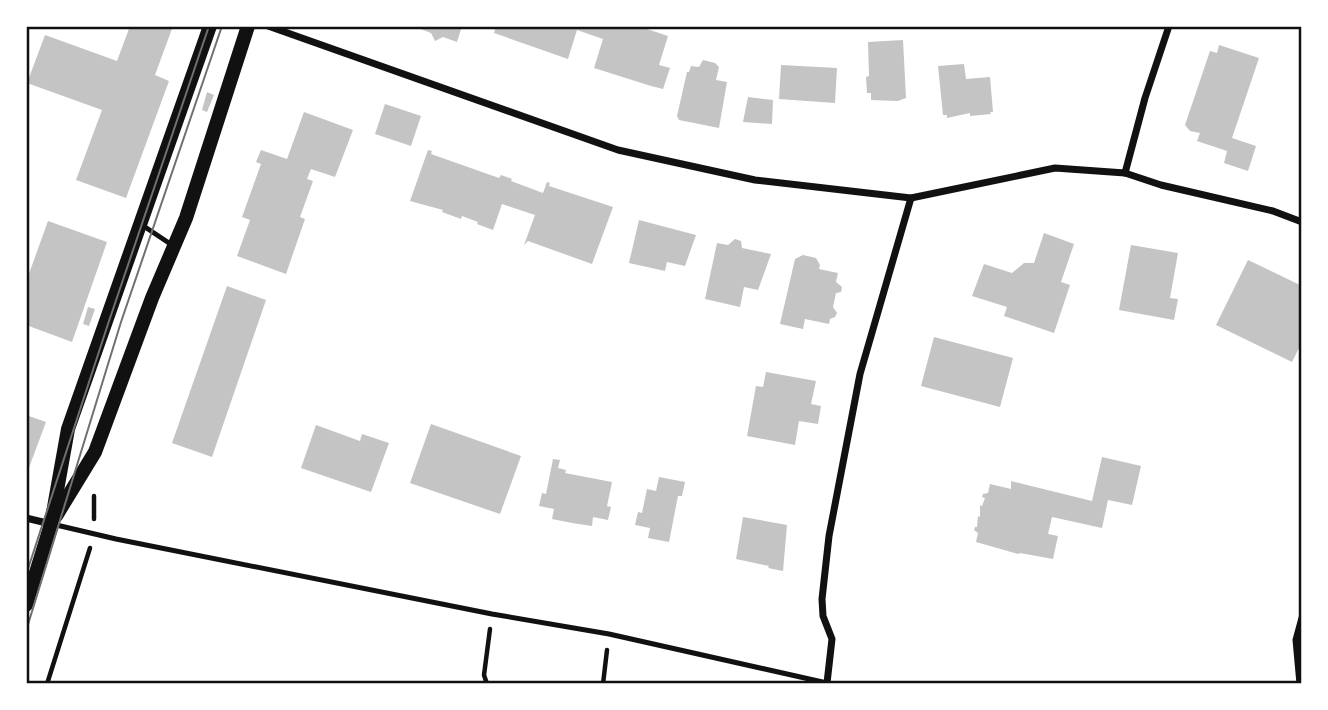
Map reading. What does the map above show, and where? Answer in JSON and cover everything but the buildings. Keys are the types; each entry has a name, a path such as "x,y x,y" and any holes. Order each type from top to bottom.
{"main road":[{"path":"26,605 51,524 68,429 209,26"},
{"path":"51,524 95,452 186,218 248,26"}],"street":[{"path":"268,26 618,150 755,180 911,198 1055,168 1125,173 1161,185 1273,211 1302,222"},
{"path":"1125,173 1145,98 1169,26"},
{"path":"827,683 832,639 823,616 822,599 829,536 860,374 911,198"},
{"path":"26,518 51,524"},
{"path":"1300,684 1296,640 1302,618"}],"lane":[{"path":"140,223 173,246"},
{"path":"51,524 492,614 609,634 827,683"}],"path":[{"path":"47,684 94,534 94,493"},
{"path":"487,684 484,675 492,614"},
{"path":"603,684 609,634"}],"tram line":[{"path":"26,575 209,26"},
{"path":"26,631 121,322 222,26"}]}
